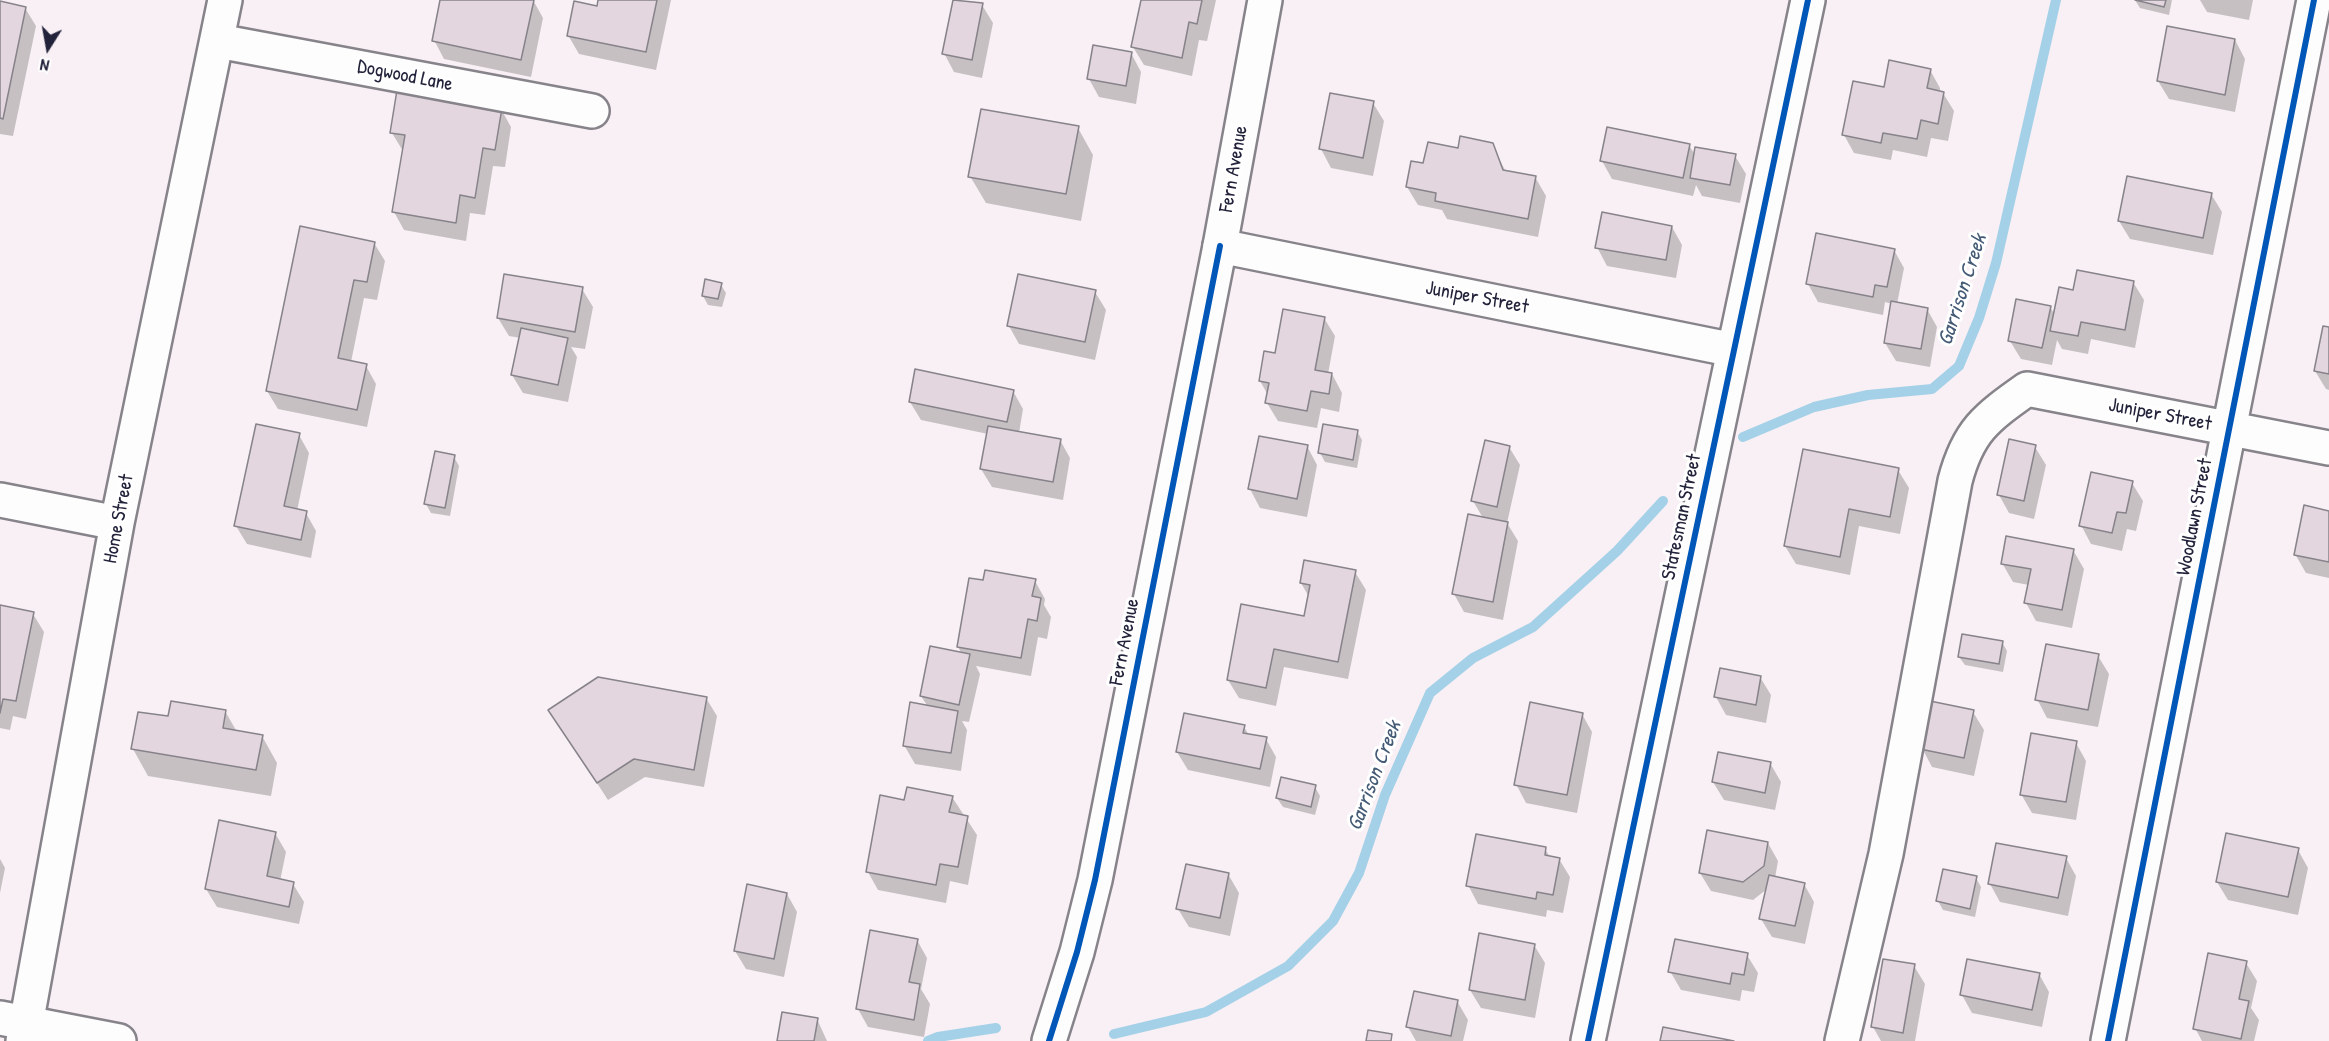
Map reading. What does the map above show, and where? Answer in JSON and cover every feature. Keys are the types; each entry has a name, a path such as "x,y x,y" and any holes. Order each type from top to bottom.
{"street":[{"name":"Home Street","path":"16,1027 225,0"},
{"name":"Fern Avenue","path":"1050,1041 1074,963 1095,880 1220,246 1265,0"},
{"name":"Statesman Street","path":"1588,1041 1808,0"},
{"name":"Woodlawn Street","path":"2108,1041 2229,429 2315,69 2314,0"},
{"name":"Dogwood Lane","path":"218,40 592,111"},
{"name":"Juniper Street","path":"1220,246 1734,350"},
{"name":"Juniper Street","path":"1842,1041 1886,854 1953,492 1963,451 1979,427 2026,388 2329,448"},
{"path":"0,500 117,523"},
{"path":"16,1027 119,1041"}],"building":[{"path":"440,0 534,0 521,60 432,41"},
{"path":"598,0 657,0 646,52 567,36 574,1 597,6"},
{"path":"953,0 983,3 972,60 942,54"},
{"path":"1141,0 1202,0 1197,24 1189,22 1182,58 1131,47"},
{"path":"2135,0 2166,0 2164,7"},
{"path":"0,1 26,7 3,119 0,118"},
{"path":"2167,26 2235,39 2225,95 2157,81"},
{"path":"1093,45 1132,52 1126,86 1087,79"},
{"path":"1889,60 1931,69 1927,88 1944,92 1938,124 1921,120 1917,139 1883,133 1881,143 1842,135 1853,81 1884,87"},
{"path":"397,90 502,108 495,150 483,148 475,198 460,195 456,223 392,212 405,135 390,133"},
{"path":"1330,93 1374,101 1363,158 1319,149"},
{"path":"981,109 1079,126 1066,194 968,177"},
{"path":"1607,127 1690,144 1683,178 1600,161"},
{"path":"1460,136 1493,143 1503,170 1536,176 1528,219 1435,201 1436,193 1406,187 1411,161 1423,163 1428,142 1458,148"},
{"path":"1695,147 1736,154 1730,185 1690,178"},
{"path":"2127,176 2212,193 2203,238 2118,221"},
{"path":"1602,212 1672,226 1666,260 1595,248"},
{"path":"300,226 375,242 367,282 354,280 338,358 367,364 357,410 266,391"},
{"path":"1816,233 1895,249 1887,287 1875,285 1873,297 1806,284"},
{"path":"2077,270 2134,281 2125,330 2081,322 2078,336 2050,331 2059,287 2073,290"},
{"path":"504,274 583,287 575,332 497,318"},
{"path":"1018,274 1096,290 1085,342 1007,326"},
{"path":"705,279 722,283 718,299 702,296"},
{"path":"2016,299 2051,306 2042,348 2008,341"},
{"path":"1891,301 1928,308 1921,349 1884,343"},
{"path":"1283,309 1325,317 1315,370 1332,373 1329,394 1311,391 1307,411 1265,403 1269,383 1259,381 1264,351 1275,353"},
{"path":"2323,326 2329,327 2329,374 2314,371"},
{"path":"521,328 568,338 558,385 511,375"},
{"path":"915,369 1014,390 1007,422 909,402"},
{"path":"256,424 300,433 284,506 307,511 301,540 234,526"},
{"path":"1323,424 1358,430 1353,460 1318,453"},
{"path":"988,426 1061,439 1053,482 980,469"},
{"path":"1259,436 1308,445 1297,499 1248,489"},
{"path":"2009,439 2036,445 2024,501 1997,495"},
{"path":"1485,440 1510,446 1497,507 1471,501"},
{"path":"1803,449 1899,468 1890,517 1849,509 1840,557 1784,546"},
{"path":"435,451 455,455 445,508 424,504"},
{"path":"2091,472 2133,481 2126,513 2117,512 2112,533 2079,526"},
{"path":"2304,505 2329,511 2329,562 2294,555"},
{"path":"1468,514 1508,522 1493,602 1452,594"},
{"path":"2006,536 2074,549 2062,610 2024,603 2031,569 2001,564"},
{"path":"1304,560 1356,570 1338,662 1274,649 1266,688 1227,680 1241,604 1304,616 1310,585 1300,583"},
{"path":"985,570 1036,579 1032,596 1041,598 1037,621 1028,619 1021,658 957,647 969,578 983,580"},
{"path":"0,605 34,612 16,701 3,699 0,713"},
{"path":"1962,634 2003,641 1999,664 1958,657"},
{"path":"2046,644 2099,654 2088,710 2035,700"},
{"path":"930,646 970,654 959,705 920,696"},
{"path":"1720,668 1761,676 1756,705 1714,697"},
{"path":"598,677 707,697 694,770 634,759 597,783 548,710"},
{"path":"171,701 226,710 223,728 263,735 256,770 131,749 138,712 168,716"},
{"path":"1930,701 1974,710 1964,758 1920,749"},
{"path":"910,702 958,711 951,753 903,746"},
{"path":"1530,702 1583,713 1567,795 1514,785"},
{"path":"1184,713 1245,725 1243,733 1267,737 1260,769 1176,752"},
{"path":"2031,733 2077,741 2066,802 2020,795"},
{"path":"1718,752 1771,762 1765,793 1712,782"},
{"path":"1281,777 1316,785 1311,807 1276,798"},
{"path":"907,787 953,796 949,812 968,816 958,867 940,864 936,885 866,872 880,795 904,800"},
{"path":"219,820 276,832 267,876 294,882 289,907 205,889"},
{"path":"1707,830 1768,842 1764,866 1743,882 1699,873"},
{"path":"2226,833 2299,848 2288,897 2216,882"},
{"path":"1476,834 1546,847 1545,855 1560,858 1553,895 1537,892 1536,899 1466,886"},
{"path":"1996,843 2067,856 2058,898 1988,884"},
{"path":"1186,864 1229,873 1220,918 1176,909"},
{"path":"1943,869 1977,876 1970,909 1936,901"},
{"path":"1769,875 1805,883 1795,926 1759,919"},
{"path":"747,884 787,893 774,959 734,951"},
{"path":"870,930 918,939 909,982 920,984 914,1020 856,1009"},
{"path":"1479,933 1535,944 1525,1000 1469,990"},
{"path":"1675,939 1748,953 1744,975 1732,973 1730,984 1668,972"},
{"path":"2208,953 2247,961 2239,999 2249,1001 2241,1039 2193,1029"},
{"path":"1883,959 1915,964 1903,1033 1871,1027"},
{"path":"1967,959 2040,973 2032,1010 1960,995"},
{"path":"1414,991 1458,1000 1451,1036 1406,1027"},
{"path":"782,1012 818,1018 814,1041 777,1041"},
{"path":"1663,1027 1734,1041 1660,1041"},
{"path":"1368,1030 1392,1034 1391,1041 1366,1041"}],"waterway":[{"name":"Garrison Creek","path":"1743,437 1814,407 1868,395 1932,389 1959,366 1979,318 1996,263 2056,0"},
{"name":"Garrison Creek","path":"1114,1034 1206,1012 1288,966 1333,921 1359,873 1385,795 1430,693 1473,658 1533,627 1617,551 1663,501"},
{"name":"Garrison Creek","path":"928,1041 938,1037 996,1028"}],"cycle path":[{"path":"1588,1041 1808,0"},
{"path":"2108,1041 2314,0"},
{"path":"1049,1041 1077,952 1095,880 1220,246"}]}
